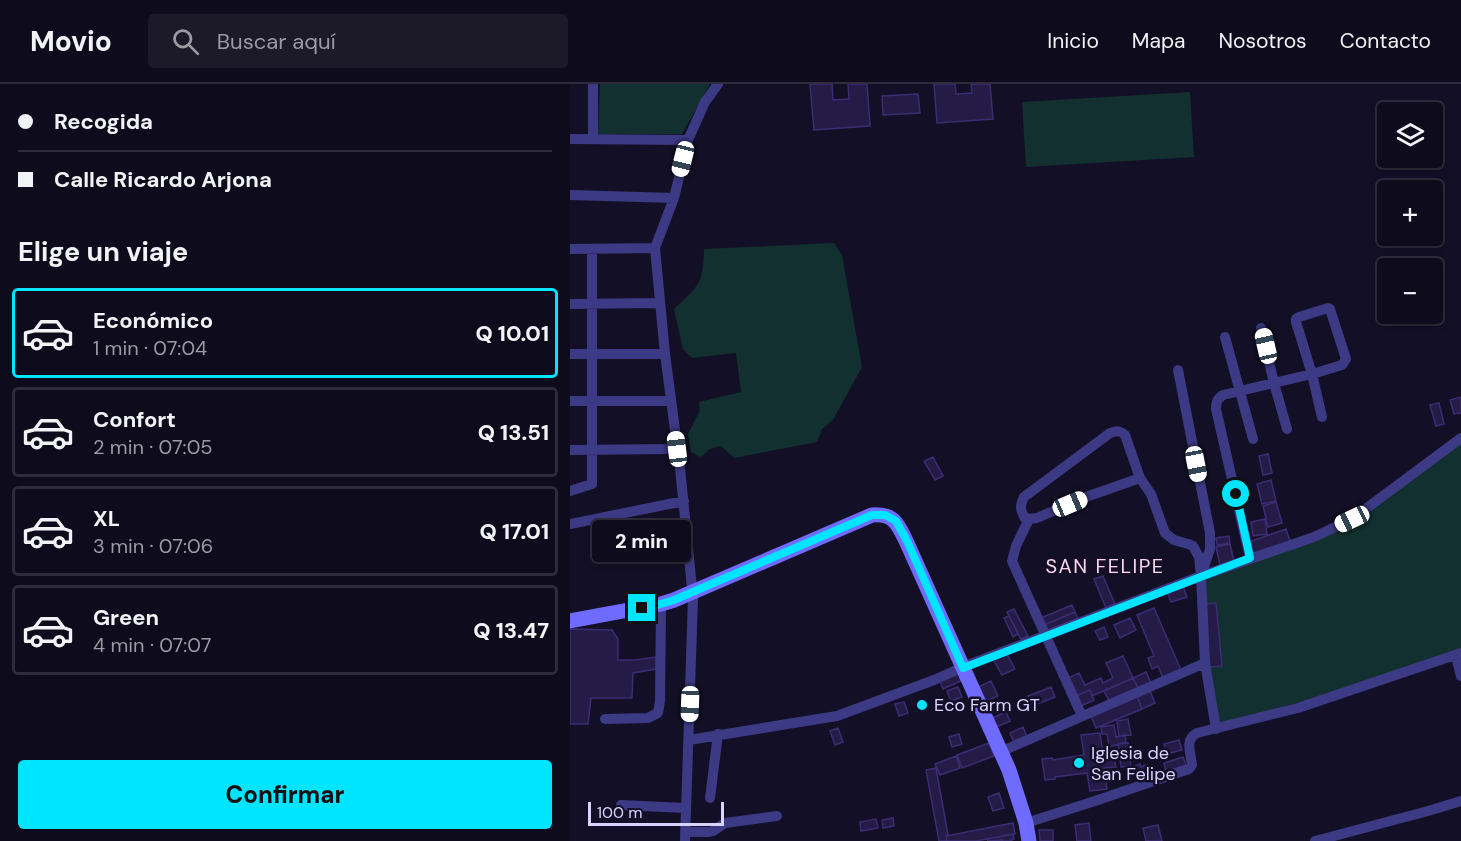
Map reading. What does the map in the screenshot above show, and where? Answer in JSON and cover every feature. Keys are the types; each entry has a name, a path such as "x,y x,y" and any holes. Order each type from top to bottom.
{"street":[{"path":"592,84 593,139"},
{"path":"718,84 705,102 688,140 674,198 655,249 692,591 685,836 710,832 725,823 777,816"},
{"path":"570,139 688,140"},
{"path":"570,195 674,198"},
{"path":"570,249 655,249"},
{"path":"570,491 592,484 592,249"},
{"path":"570,304 656,303"},
{"path":"1250,558 1216,402 1223,395 1312,374 1342,365 1346,359 1328,308 1296,319 1312,374 1322,417"},
{"path":"1261,328 1287,429"},
{"path":"1225,337 1253,439"},
{"path":"570,354 659,354"},
{"path":"1178,370 1210,533 1210,549 1201,576"},
{"path":"570,401 665,400"},
{"path":"1140,478 1086,497 1037,518 1024,517 1020,510 1024,497 1110,433 1117,431 1125,435 1140,478 1151,494 1163,530 1174,540 1188,544 1196,550 1199,557 1205,663 1216,729"},
{"path":"689,740 837,716 1201,576 1314,537 1352,519 1461,438"},
{"path":"570,450 670,449"},
{"path":"570,524 684,501"},
{"path":"570,621 661,604 872,515 885,515 896,521 908,543 1009,770 1026,823 1029,841"},
{"path":"1029,519 1016,546 1012,561 1082,717"},
{"path":"605,719 648,718 658,713 661,604"},
{"path":"1026,823 1189,769 1192,765 1189,745 1191,738 1197,733 1298,708 1459,655 1461,676"},
{"path":"1000,752 1205,663"},
{"path":"711,798 718,734"},
{"path":"1315,841 1461,801"},
{"path":"621,805 686,808"}],"green space":[{"path":"600,84 710,84 682,134 598,134"},
{"path":"1190,92 1194,157 1026,167 1022,102"},
{"path":"834,243 842,255 862,367 833,420 822,429 817,442 734,458 721,446 710,449 701,457 691,452 688,434 700,410 699,402 741,392 736,353 692,358 683,349 674,309 698,284 704,249"},
{"path":"1461,439 1461,648 1414,667 1219,727 1216,721 1202,577 1353,520"}],"building":[{"path":"810,84 832,84 833,100 849,99 848,84 867,84 870,126 814,130"},
{"path":"934,84 955,84 956,94 972,93 971,84 990,84 993,119 937,123"},
{"path":"918,94 920,113 883,115 882,96"},
{"path":"1461,397 1461,413 1454,414 1450,400"},
{"path":"1439,403 1444,424 1436,426 1430,405"},
{"path":"1268,454 1272,473 1263,475 1259,456"},
{"path":"933,457 943,476 935,480 924,461"},
{"path":"1271,480 1276,501 1262,504 1257,484"},
{"path":"1276,502 1282,523 1268,527 1263,506"},
{"path":"1265,519 1267,534 1253,536 1251,522"},
{"path":"1286,529 1290,541 1253,553 1249,542"},
{"path":"1229,536 1230,543 1217,545 1216,538"},
{"path":"1230,544 1234,562 1220,565 1216,547"},
{"path":"1103,576 1115,604 1106,608 1094,579"},
{"path":"1183,586 1187,597 1171,602 1167,591"},
{"path":"1216,603 1222,666 1210,667 1204,604"},
{"path":"1072,605 1075,612 1044,625 1041,618"},
{"path":"1154,608 1181,670 1163,678 1158,666 1152,669 1148,658 1154,656 1137,615"},
{"path":"1014,609 1028,636 1021,639 1007,612"},
{"path":"1075,612 1079,621 1048,634 1044,625"},
{"path":"1009,616 1018,634 1013,637 1004,618"},
{"path":"1130,618 1136,630 1120,638 1114,625"},
{"path":"1104,627 1108,637 1100,640 1095,631"},
{"path":"570,629 612,630 618,639 618,660 656,657 656,669 633,673 632,698 591,698 588,724 570,724"},
{"path":"1006,652 1015,669 1002,675 993,659"},
{"path":"1123,656 1133,678 1092,696 1090,690 1076,696 1068,678 1079,673 1085,685 1101,678 1103,683 1113,678 1106,663"},
{"path":"1146,672 1152,685 1139,690 1133,678"},
{"path":"958,673 961,681 943,689 940,681"},
{"path":"1133,678 1139,690 1110,703 1104,691"},
{"path":"991,681 998,696 983,703 976,688"},
{"path":"958,687 962,697 951,701 947,691"},
{"path":"1051,687 1055,697 1032,706 1028,696"},
{"path":"1090,690 1094,700 1081,706 1076,696"},
{"path":"1150,691 1155,703 1142,709 1137,696"},
{"path":"1137,696 1142,709 1096,728 1091,716"},
{"path":"904,702 908,713 899,716 895,704"},
{"path":"1006,712 1010,721 994,728 990,719"},
{"path":"1128,719 1131,735 1119,736 1117,721"},
{"path":"1114,725 1116,737 1125,735 1126,742 1109,747 1107,734 1102,734 1101,727"},
{"path":"1023,727 1028,739 1015,744 1010,733"},
{"path":"838,728 843,742 835,745 830,731"},
{"name":"Iglesia de San Felipe","path":"1100,733 1103,753 1113,751 1116,767 1104,768 1107,789 1090,791 1087,773 1045,780 1042,759 1052,758 1053,760 1084,755 1081,735"},
{"path":"959,734 962,744 952,747 949,737"},
{"path":"1179,740 1182,750 1167,754 1164,744"},
{"path":"989,743 994,756 962,768 957,755"},
{"path":"1128,743 1131,766 1121,767 1118,744"},
{"path":"956,756 960,768 940,775 935,764"},
{"path":"1183,757 1186,765 1166,771 1164,763"},
{"path":"1140,764 1141,767 1145,765 1147,773 1144,774 1145,779 1140,781 1135,766"},
{"path":"936,768 948,835 946,836 947,841 939,841 926,770"},
{"path":"999,793 1004,808 993,811 988,797"},
{"path":"893,818 894,826 883,828 882,820"},
{"path":"876,819 878,828 861,831 860,822"},
{"path":"1013,823 1015,834 976,841 947,841 946,836"},
{"path":"1089,823 1091,841 1077,841 1075,825"},
{"path":"1158,825 1162,841 1146,841 1143,828"},
{"path":"1039,830 1053,830 1053,841 1040,841"},
{"path":"1013,834 1014,839 1010,841 988,841 987,839"}],"place":[{"name":"Eco Farm GT","path":"922,705"},
{"name":"Iglesia de San Felipe","path":"1079,763"}],"district":[{"name":"SAN FELIPE","path":"1105,566"}],"route":[{"path":"642,608 674,600 872,515 885,515 896,521 908,543 963,668 1250,558 1236,494"}]}
